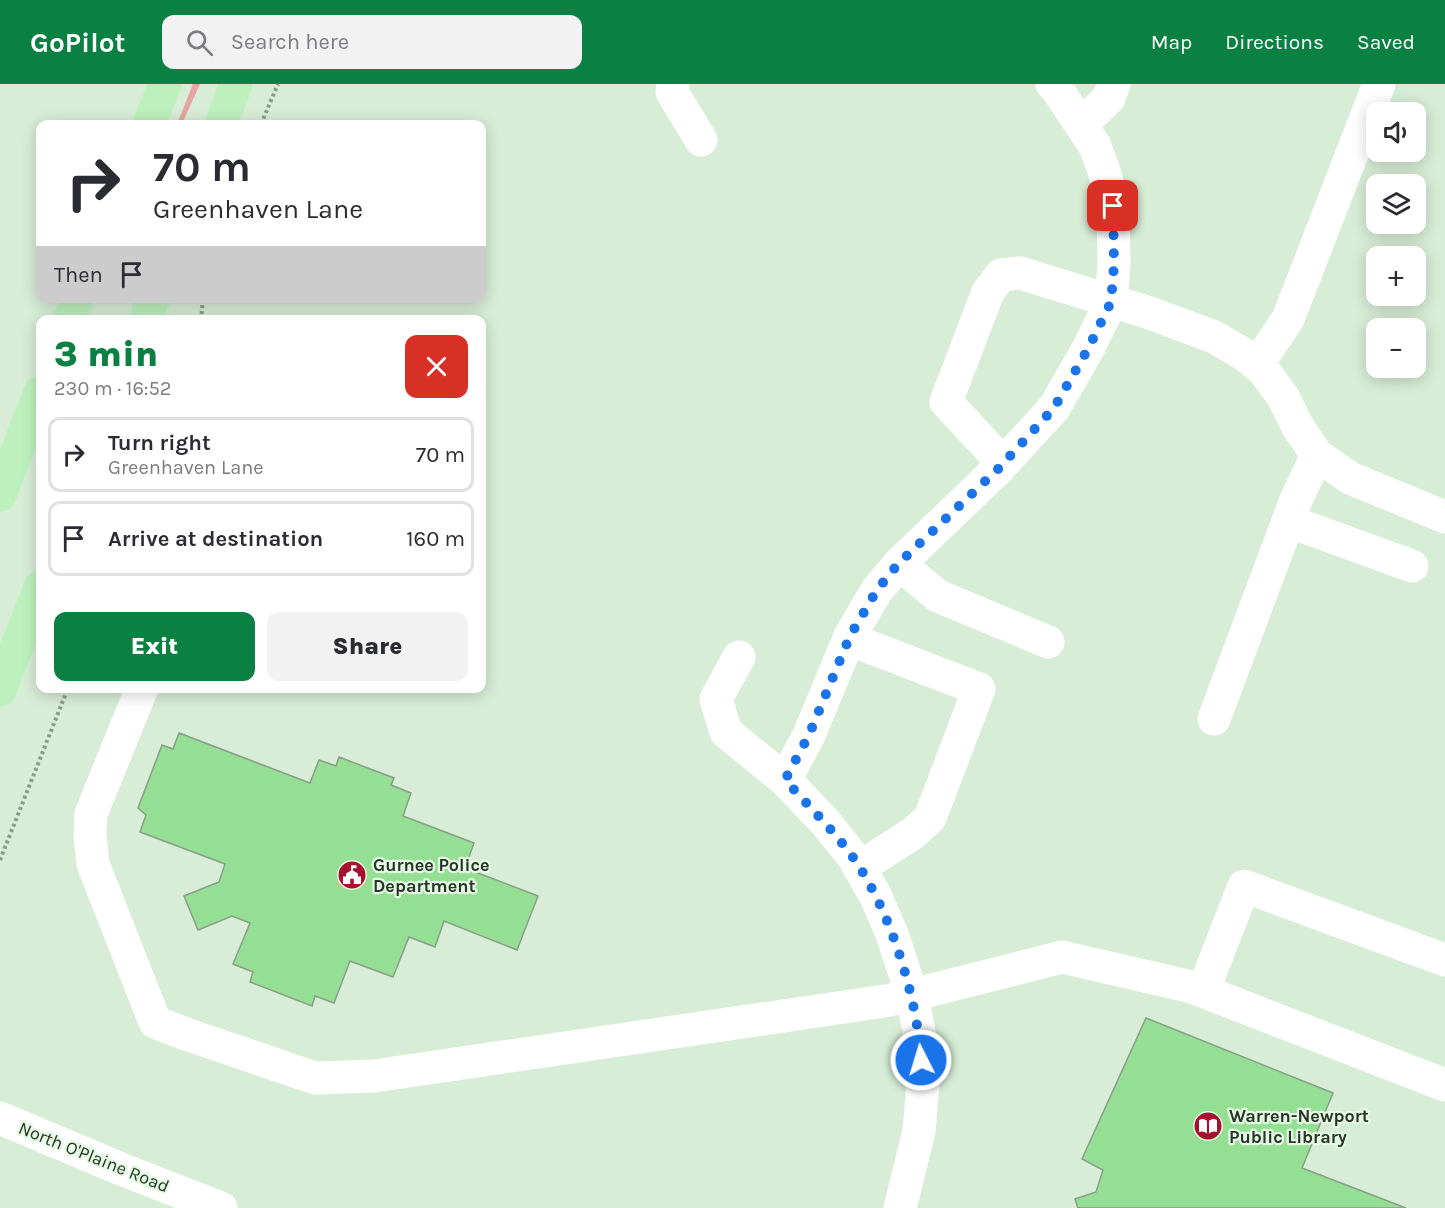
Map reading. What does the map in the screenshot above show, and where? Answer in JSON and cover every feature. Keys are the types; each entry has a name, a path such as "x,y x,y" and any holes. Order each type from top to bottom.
{"main road":[{"path":"151,120 165,84"},
{"path":"222,120 236,84"},
{"path":"0,495 36,403"},
{"path":"0,690 36,597"}],"street":[{"path":"673,84 672,92 700,140"},
{"path":"785,780 809,735 849,639 877,590 898,564 1003,463 1054,408 1088,349 1111,302 1114,265 1113,206 1106,174 1095,146 1052,84"},
{"path":"1081,125 1109,98 1114,84"},
{"path":"1257,365 1288,320 1379,84"},
{"path":"1003,463 946,402 988,292 1001,275 1020,273 1150,313 1214,337 1245,355 1264,371 1317,455 1350,478 1445,517"},
{"path":"1214,718 1296,500 1317,455"},
{"path":"1288,521 1412,566"},
{"path":"898,564 938,596 1048,642"},
{"path":"849,639 979,689 930,818 912,834 860,868"},
{"path":"739,657 716,699 726,732 785,780 825,822 854,858 875,895 892,934 912,995 920,1037 923,1083 919,1131 900,1208"},
{"path":"140,693 91,814 90,835 93,864 155,1022 315,1078 374,1076 862,1004 912,995 1062,957 1192,987 1445,1086"},
{"path":"1203,992 1244,886 1445,960"},
{"name":"North O'Plaine Road","path":"0,1118 221,1208"}],"path":[{"path":"263,120 278,84"},
{"path":"0,860 66,693"}],"shaded area":[{"path":"193,84 200,84 184,120 179,120"}],"building":[{"name":"Gurnee Police Department","path":"179,733 310,783 319,760 336,766 339,757 394,778 391,785 411,793 403,816 474,843 465,868 538,896 517,950 444,921 435,947 409,937 393,977 350,961 334,1003 315,996 312,1006 250,982 253,972 233,964 250,923 232,916 198,930 184,896 219,882 225,864 140,832 146,815 138,808 162,745 173,749"},
{"name":"Warren-Newport Public Library","path":"1146,1018 1333,1093 1302,1168 1406,1208 1078,1208 1075,1199 1096,1192 1103,1170 1082,1159"}],"place":[{"name":"Gurnee Police Department","path":"352,875"},
{"name":"Warren-Newport Public Library","path":"1208,1126"}],"route":[{"path":"921,1060 920,1037 912,995 892,934 875,895 854,858 840,840 785,780 809,735 850,636 877,590 898,564 998,469 1054,408 1088,349 1111,302 1114,265 1113,206"}]}
